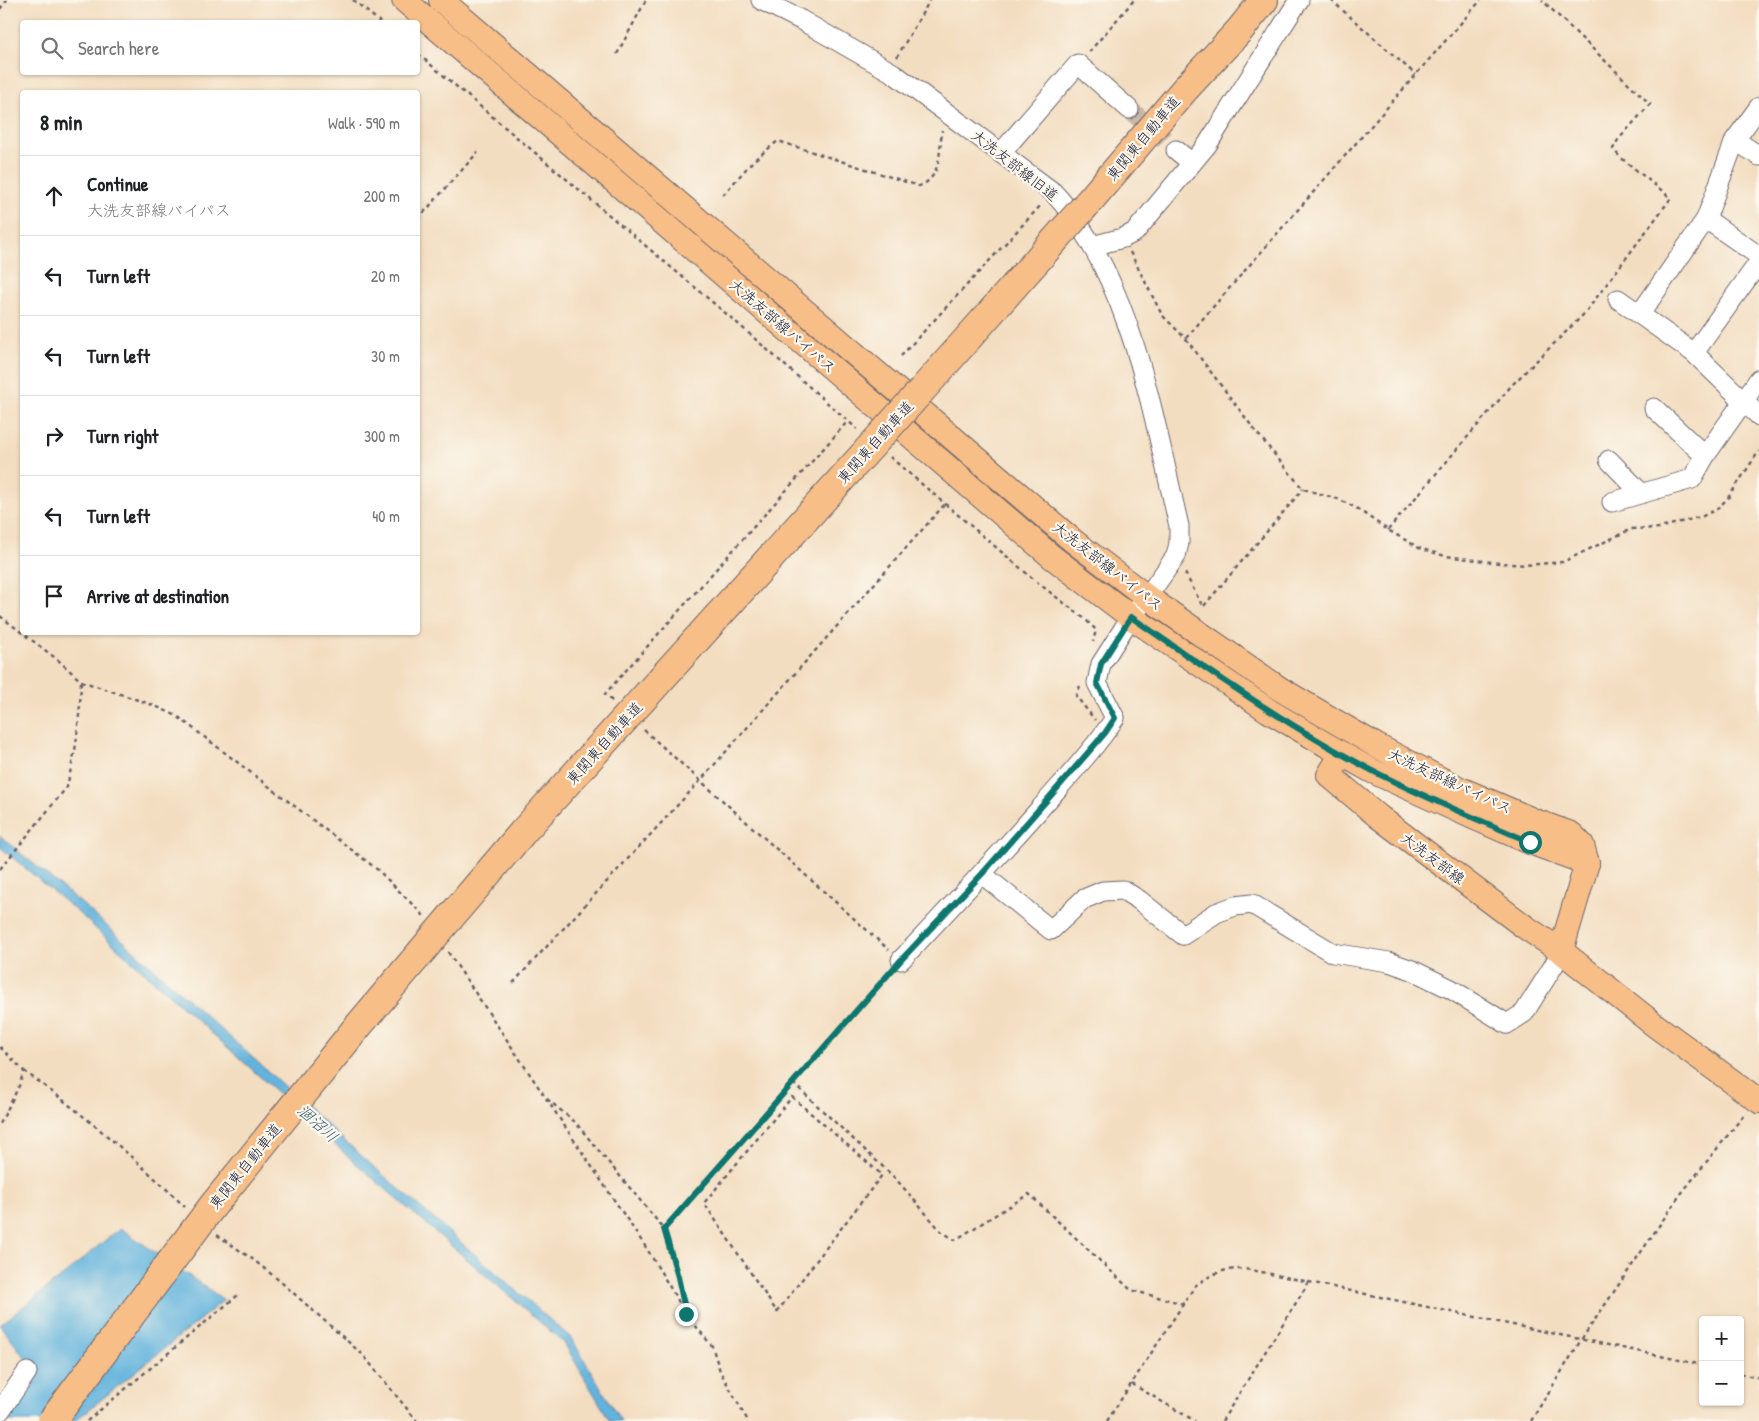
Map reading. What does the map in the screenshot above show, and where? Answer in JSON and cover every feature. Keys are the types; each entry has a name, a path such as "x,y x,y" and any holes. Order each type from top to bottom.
{"highway":[{"name":"東関東自動車道","path":"1185,89 1248,0"},
{"name":"東関東自動車道","path":"52,1421 218,1201 354,1031 516,840 930,381 1086,205 1185,89 1239,31 1264,0"}],"main road":[{"name":"大洗友部線バイパス","path":"404,0 1052,557 1131,617 1269,711 1372,771 1530,842 1586,863"},
{"name":"大洗友部線バイパス","path":"441,0 1072,540 1147,597 1280,690 1377,746 1458,788 1535,821 1571,834 1582,845 1586,863"},
{"name":"大洗友部線","path":"1342,754 1329,775 1379,817 1561,951 1656,1026 1758,1100"},
{"path":"1561,951 1586,863"}],"street":[{"name":"大洗友部線旧道","path":"761,0 801,20 888,70 1053,192 1065,205 1092,246 1123,311 1146,389 1179,526 1179,543 1176,556 1131,617 1101,664 1097,683 1115,718 1105,733"},
{"path":"1092,246 1123,238 1135,232 1207,145 1299,0"},
{"path":"1001,153 1078,64 1129,109"},
{"path":"1640,314 1706,220 1735,140 1759,107"},
{"path":"1735,140 1759,156"},
{"path":"1176,150 1192,163"},
{"path":"1706,220 1759,256"},
{"path":"1694,353 1759,262"},
{"path":"1618,298 1694,353 1759,416"},
{"path":"1612,502 1692,479 1705,456 1759,379"},
{"path":"1654,408 1705,456"},
{"path":"1609,460 1641,493"},
{"path":"901,960 982,874 1105,733"},
{"path":"982,874 1051,930 1084,899 1103,891 1123,890 1140,900 1183,935 1216,913 1235,906 1252,904 1334,953 1388,962 1412,970 1452,989 1507,1024 1524,1013 1561,951"},
{"path":"0,1410 27,1372"}],"path":[{"path":"0,9 7,0"},
{"path":"353,0 378,20"},
{"path":"617,54 646,0"},
{"path":"888,70 930,0"},
{"path":"1078,64 1134,0"},
{"path":"1331,0 1416,76"},
{"path":"1186,339 1481,0"},
{"path":"1388,530 1512,385 1584,313 1671,198 1613,150 1618,140 1650,104 1542,0"},
{"path":"420,56 729,315 863,434"},
{"path":"723,195 753,161 778,141 919,186 929,182 936,171 944,111"},
{"path":"420,216 478,152"},
{"path":"901,356 1053,192"},
{"path":"1123,238 1162,315 1186,339 1257,433 1303,489 1338,499 1356,508 1419,548 1445,556 1525,565 1563,562 1631,529 1659,528 1703,516 1717,509 1728,498 1759,451"},
{"path":"618,706 605,694 848,421"},
{"path":"886,453 1038,583 1085,619 1096,630 1092,648"},
{"path":"1176,556 1203,607 1303,489"},
{"path":"513,983 700,781 945,504"},
{"path":"0,616 20,631"},
{"path":"25,635 58,660 80,682 153,705 177,716 378,870 426,920"},
{"path":"1082,681 1076,696 1105,733"},
{"path":"0,869 67,786 76,744 80,682"},
{"path":"638,725 901,960 664,1229"},
{"path":"448,952 646,1249 686,1314 712,1346 720,1371 748,1421"},
{"path":"0,1047 24,1071 68,1103 125,1150 188,1211"},
{"path":"0,1124 19,1086 24,1071"},
{"path":"793,1083 895,1178 941,1231 955,1240 1030,1194 1131,1290 1184,1304"},
{"path":"544,1096 575,1122 664,1229 678,1277 686,1314"},
{"path":"792,1097 882,1175 777,1312 704,1203 792,1097"},
{"path":"1531,1421 1581,1340 1680,1195 1758,1100"},
{"path":"214,1232 251,1258 363,1355 417,1421"},
{"path":"1107,1421 1195,1286 1205,1278 1234,1268 1252,1270 1699,1364"},
{"path":"1222,1421 1309,1282"},
{"path":"87,1421 238,1296"},
{"path":"1744,1375 1759,1378"},
{"path":"1132,1384 1195,1421"}],"water":[{"name":"涸沼川","path":"0,836 88,909 367,1161 571,1338 621,1421 610,1421 564,1343 361,1168 82,916 0,847"},
{"path":"120,1228 224,1300 75,1421 8,1421 39,1376 0,1325"}],"tunnel":[{"path":"1129,109 1176,150"}],"route":[{"path":"686,1314 678,1277 664,1229 901,960 982,874 1105,733 1115,718 1097,683 1101,664 1131,617 1269,711 1372,771 1530,842"}]}
